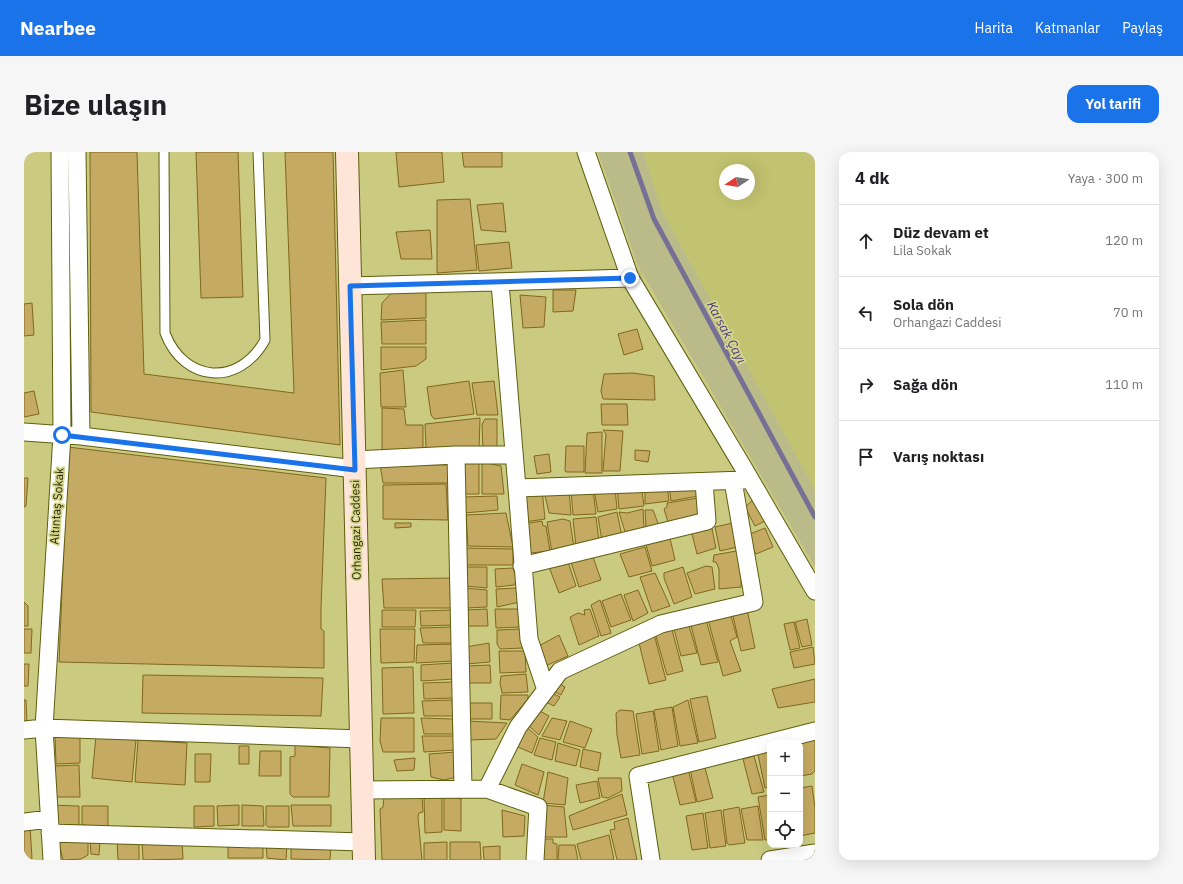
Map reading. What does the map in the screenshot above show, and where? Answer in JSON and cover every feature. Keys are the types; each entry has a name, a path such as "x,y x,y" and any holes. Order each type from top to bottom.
{"street":[{"name":"Altıntaş Sokak","path":"52,860 44,728 62,435 60,152"},
{"path":"77,152 81,436"},
{"name":"Orhangazi Caddesi","path":"347,152 364,851"},
{"path":"586,152 630,278 815,591"},
{"path":"350,286 500,283 630,278"},
{"path":"500,283 529,638 546,690"},
{"path":"24,432 81,436 354,465 456,455 514,455"},
{"path":"456,455 463,789"},
{"path":"516,488 750,480"},
{"path":"487,789 518,727 560,671 661,624 754,602 733,481"},
{"path":"522,566 707,521 704,482"},
{"path":"24,730 44,728 361,739"},
{"path":"651,860 638,776 815,731"},
{"path":"362,790 487,789 538,807 535,860"},
{"path":"24,822 49,826 364,851"},
{"path":"770,860 815,853"}],"lane":[{"path":"164,152 165,333 175,354 184,362 200,370 219,373 242,366 259,351 265,340 258,152"}],"shaded area":[{"path":"643,152 815,152 815,490 662,211"}],"green space":[{"path":"598,152 643,152 662,211 815,490 815,567 638,266"}],"building":[{"path":"90,152 137,152 144,374 294,393 285,152 333,152 340,445 91,412"},
{"path":"196,152 238,152 243,297 201,298"},
{"path":"396,152 442,152 444,182 399,187"},
{"path":"462,152 502,152 502,167 464,167"},
{"path":"470,199 477,270 437,273 437,200"},
{"path":"503,203 506,232 481,230 477,205"},
{"path":"430,230 432,259 401,259 396,232"},
{"path":"509,242 512,268 479,271 476,245"},
{"path":"426,286 426,318 381,320 382,303 396,288"},
{"path":"553,290 576,290 573,311 553,312"},
{"path":"520,295 546,297 544,327 523,328"},
{"path":"32,303 34,335 24,336 24,304"},
{"path":"426,320 426,344 382,344 381,322"},
{"path":"637,329 643,349 624,355 618,334"},
{"path":"381,347 426,347 426,359 416,366 381,370"},
{"path":"403,370 406,407 381,407 380,373"},
{"path":"633,373 654,376 655,400 603,399 601,391 604,374"},
{"path":"469,381 474,414 434,419 431,415 427,387"},
{"path":"494,381 498,415 477,415 472,383"},
{"path":"34,391 39,414 24,417 24,393"},
{"path":"601,404 627,404 628,425 602,425"},
{"path":"382,408 404,409 406,425 423,425 423,449 382,450"},
{"path":"480,418 479,450 426,449 425,424"},
{"path":"485,419 497,419 497,450 483,450 482,424"},
{"path":"603,430 623,431 620,471 603,471 606,434"},
{"path":"602,432 602,473 585,473 587,433"},
{"path":"566,446 584,446 584,472 566,472"},
{"path":"68,447 326,478 321,608 321,629 324,631 324,668 59,662"},
{"path":"635,450 650,451 648,462 635,460"},
{"path":"549,454 551,472 537,474 534,456"},
{"path":"479,461 479,494 462,494 460,462"},
{"path":"482,462 501,466 504,494 482,494"},
{"path":"380,464 448,465 448,483 383,483"},
{"path":"24,478 28,478 26,506 24,507"},
{"path":"696,483 698,496 671,501 669,485"},
{"path":"446,484 448,520 383,519 383,485"},
{"path":"641,484 644,506 619,509 617,486"},
{"path":"667,484 669,501 645,504 645,485"},
{"path":"615,488 617,509 598,512 594,490"},
{"path":"542,489 545,519 525,522 523,498 530,490"},
{"path":"569,490 571,515 549,513 544,491"},
{"path":"571,490 593,490 596,514 573,515"},
{"path":"497,496 498,510 464,513 463,497"},
{"path":"698,498 698,517 668,522 664,509 667,507 667,503"},
{"path":"753,500 765,521 755,526 745,507"},
{"path":"643,509 644,528 626,535 619,512 627,513"},
{"path":"645,510 653,510 659,526 646,528"},
{"path":"617,512 622,536 602,541 598,517"},
{"path":"506,513 513,547 468,546 466,515"},
{"path":"596,517 599,541 576,547 573,519"},
{"path":"563,519 570,521 574,548 552,553 547,522"},
{"path":"542,521 543,526 546,526 550,551 530,553 523,524"},
{"path":"737,522 742,546 720,551 715,527"},
{"path":"395,523 411,523 411,527 395,528"},
{"path":"711,524 716,548 697,554 691,530"},
{"path":"765,528 773,547 756,554 752,547 750,534"},
{"path":"670,538 675,560 652,566 646,545"},
{"path":"645,547 652,571 629,577 620,554"},
{"path":"465,548 513,549 513,565 466,565"},
{"path":"742,550 741,587 719,589 719,569 716,562 713,562 714,555"},
{"path":"593,557 601,580 579,587 571,562"},
{"path":"568,562 576,586 559,593 549,567"},
{"path":"706,566 712,567 715,589 695,594 687,573"},
{"path":"463,567 487,567 487,588 466,586"},
{"path":"683,567 692,597 674,604 664,578 664,573"},
{"path":"513,568 517,580 514,585 496,587 495,569"},
{"path":"655,573 670,606 652,612 640,577"},
{"path":"452,578 451,608 384,608 382,579"},
{"path":"465,588 487,590 487,607 466,608"},
{"path":"516,588 520,602 497,607 496,589"},
{"path":"638,590 648,613 633,621 624,595"},
{"path":"621,594 631,620 611,627 602,601"},
{"path":"600,600 611,633 601,636 591,605"},
{"path":"24,602 28,606 28,626 24,626"},
{"path":"487,609 488,626 468,626 466,610"},
{"path":"495,609 521,609 521,627 496,628"},
{"path":"590,609 599,636 579,645 570,617 578,613 585,615 584,610"},
{"path":"747,609 755,648 741,651 732,612"},
{"path":"382,610 416,610 415,627 382,627"},
{"path":"452,610 453,625 421,626 420,611"},
{"path":"730,613 737,637 730,641 741,671 723,676 708,619"},
{"path":"807,619 812,645 802,647 795,622"},
{"path":"706,620 718,662 701,665 691,625"},
{"path":"794,622 800,648 790,650 784,624"},
{"path":"689,626 697,653 681,656 674,629"},
{"path":"453,627 454,643 423,643 420,628"},
{"path":"24,629 32,629 31,653 24,653"},
{"path":"380,629 415,629 414,662 381,663"},
{"path":"522,629 523,648 500,649 497,644 497,630"},
{"path":"672,630 683,671 667,675 655,633"},
{"path":"654,634 666,680 649,684 638,639"},
{"path":"559,635 568,656 543,667 535,648"},
{"path":"489,643 490,662 466,664 466,647"},
{"path":"453,644 453,661 416,663 417,645"},
{"path":"813,647 815,664 794,668 790,652"},
{"path":"499,651 525,651 526,672 500,673"},
{"path":"453,663 454,679 421,681 421,665"},
{"path":"24,664 29,664 28,686 24,686"},
{"path":"490,665 491,683 468,683 467,666"},
{"path":"413,667 414,713 383,714 382,668"},
{"path":"526,674 528,692 502,693 500,683 501,676"},
{"path":"143,675 323,678 321,716 142,713"},
{"path":"815,679 815,702 778,708 772,689"},
{"path":"453,682 453,698 424,699 423,683"},
{"path":"557,682 565,687 561,695 552,690"},
{"path":"550,692 560,697 554,706 546,702"},
{"path":"501,695 528,695 528,699 510,720 500,719"},
{"path":"707,696 716,738 699,742 690,699"},
{"path":"24,700 26,700 27,724 24,724"},
{"path":"452,700 453,716 424,716 422,701"},
{"path":"688,700 698,743 680,746 673,707"},
{"path":"468,703 492,703 492,719 469,719"},
{"path":"672,707 678,746 661,750 654,710"},
{"path":"538,710 549,716 539,735 528,725"},
{"path":"620,710 633,711 640,755 621,758 617,735 616,713"},
{"path":"653,711 659,751 642,754 636,714"},
{"path":"381,718 414,718 414,752 383,752 380,741"},
{"path":"421,718 453,719 453,734 424,734"},
{"path":"552,718 567,721 560,740 542,736"},
{"path":"467,721 507,723 496,739 469,740"},
{"path":"570,721 592,729 585,748 563,742"},
{"path":"524,725 538,737 532,753 513,745"},
{"path":"80,734 80,763 56,764 55,735"},
{"path":"96,736 136,740 132,782 92,778"},
{"path":"422,736 455,736 455,750 424,752"},
{"path":"540,738 556,742 552,760 534,755"},
{"path":"815,739 815,771 812,774 803,776 803,742"},
{"path":"138,740 187,743 185,785 135,782"},
{"path":"558,743 580,750 576,766 555,761"},
{"path":"295,745 330,748 329,797 293,797 290,794 290,757 295,756"},
{"path":"239,746 249,746 249,764 239,764"},
{"path":"767,748 767,788 765,788 757,750"},
{"path":"583,749 601,753 598,771 580,767"},
{"path":"260,751 281,751 281,776 259,776"},
{"path":"456,752 456,777 444,780 431,777 429,754"},
{"path":"195,754 211,754 210,782 195,782"},
{"path":"754,756 764,792 752,794 743,759"},
{"path":"415,758 414,770 397,771 394,760"},
{"path":"522,764 544,772 538,795 515,785"},
{"path":"704,764 713,798 697,802 690,769"},
{"path":"79,765 80,797 55,797 55,766"},
{"path":"688,769 696,802 680,805 672,773"},
{"path":"548,772 568,778 565,805 543,803"},
{"path":"598,778 621,778 622,791 608,798 602,797"},
{"path":"597,781 600,798 580,803 576,785"},
{"path":"812,786 815,808 815,833 803,835 803,812 803,788"},
{"path":"622,794 627,815 573,830 569,816"},
{"path":"444,796 461,799 461,831 444,830"},
{"path":"767,796 767,840 765,840 758,797"},
{"path":"384,797 422,797 423,812 419,813 418,817 422,860 382,860 380,809 383,807"},
{"path":"424,797 442,797 442,832 425,833"},
{"path":"49,805 79,806 79,826 55,825"},
{"path":"239,805 239,825 218,826 217,806"},
{"path":"242,805 263,806 264,826 242,826"},
{"path":"291,805 331,805 331,826 293,826"},
{"path":"541,805 564,807 567,837 542,837"},
{"path":"82,806 108,806 108,827 82,825"},
{"path":"194,806 214,806 214,826 194,827"},
{"path":"266,806 289,806 289,827 268,827 266,825"},
{"path":"758,806 763,840 747,840 741,809"},
{"path":"739,807 745,843 729,845 727,843 723,810"},
{"path":"502,810 525,816 524,836 503,837"},
{"path":"721,810 726,846 710,848 705,813"},
{"path":"703,813 708,848 692,850 686,816"},
{"path":"628,818 637,860 617,860 610,830 615,829 614,822"},
{"path":"24,825 30,825 32,859 24,859"},
{"path":"609,835 614,860 581,860 577,844"},
{"path":"63,839 88,840 88,855 81,859 63,860 59,844"},
{"path":"117,839 139,840 139,860 118,860"},
{"path":"142,839 182,840 183,859 143,860"},
{"path":"540,839 553,839 553,843 557,844 557,860 540,860"},
{"path":"90,840 100,840 99,855 91,854"},
{"path":"228,840 263,841 263,858 228,858"},
{"path":"447,842 447,860 424,860 424,843"},
{"path":"450,842 480,842 481,860 450,860"},
{"path":"266,843 287,844 286,860 267,858"},
{"path":"291,843 331,845 330,860 291,859"},
{"path":"559,845 575,845 578,860 558,860"},
{"path":"500,846 500,860 484,860 483,847"}],"waterway":[{"name":"Karsak Çayı","path":"630,152 654,219 815,517"}],"route":[{"path":"62,435 81,436 355,470 350,286 500,283 630,278"}]}
